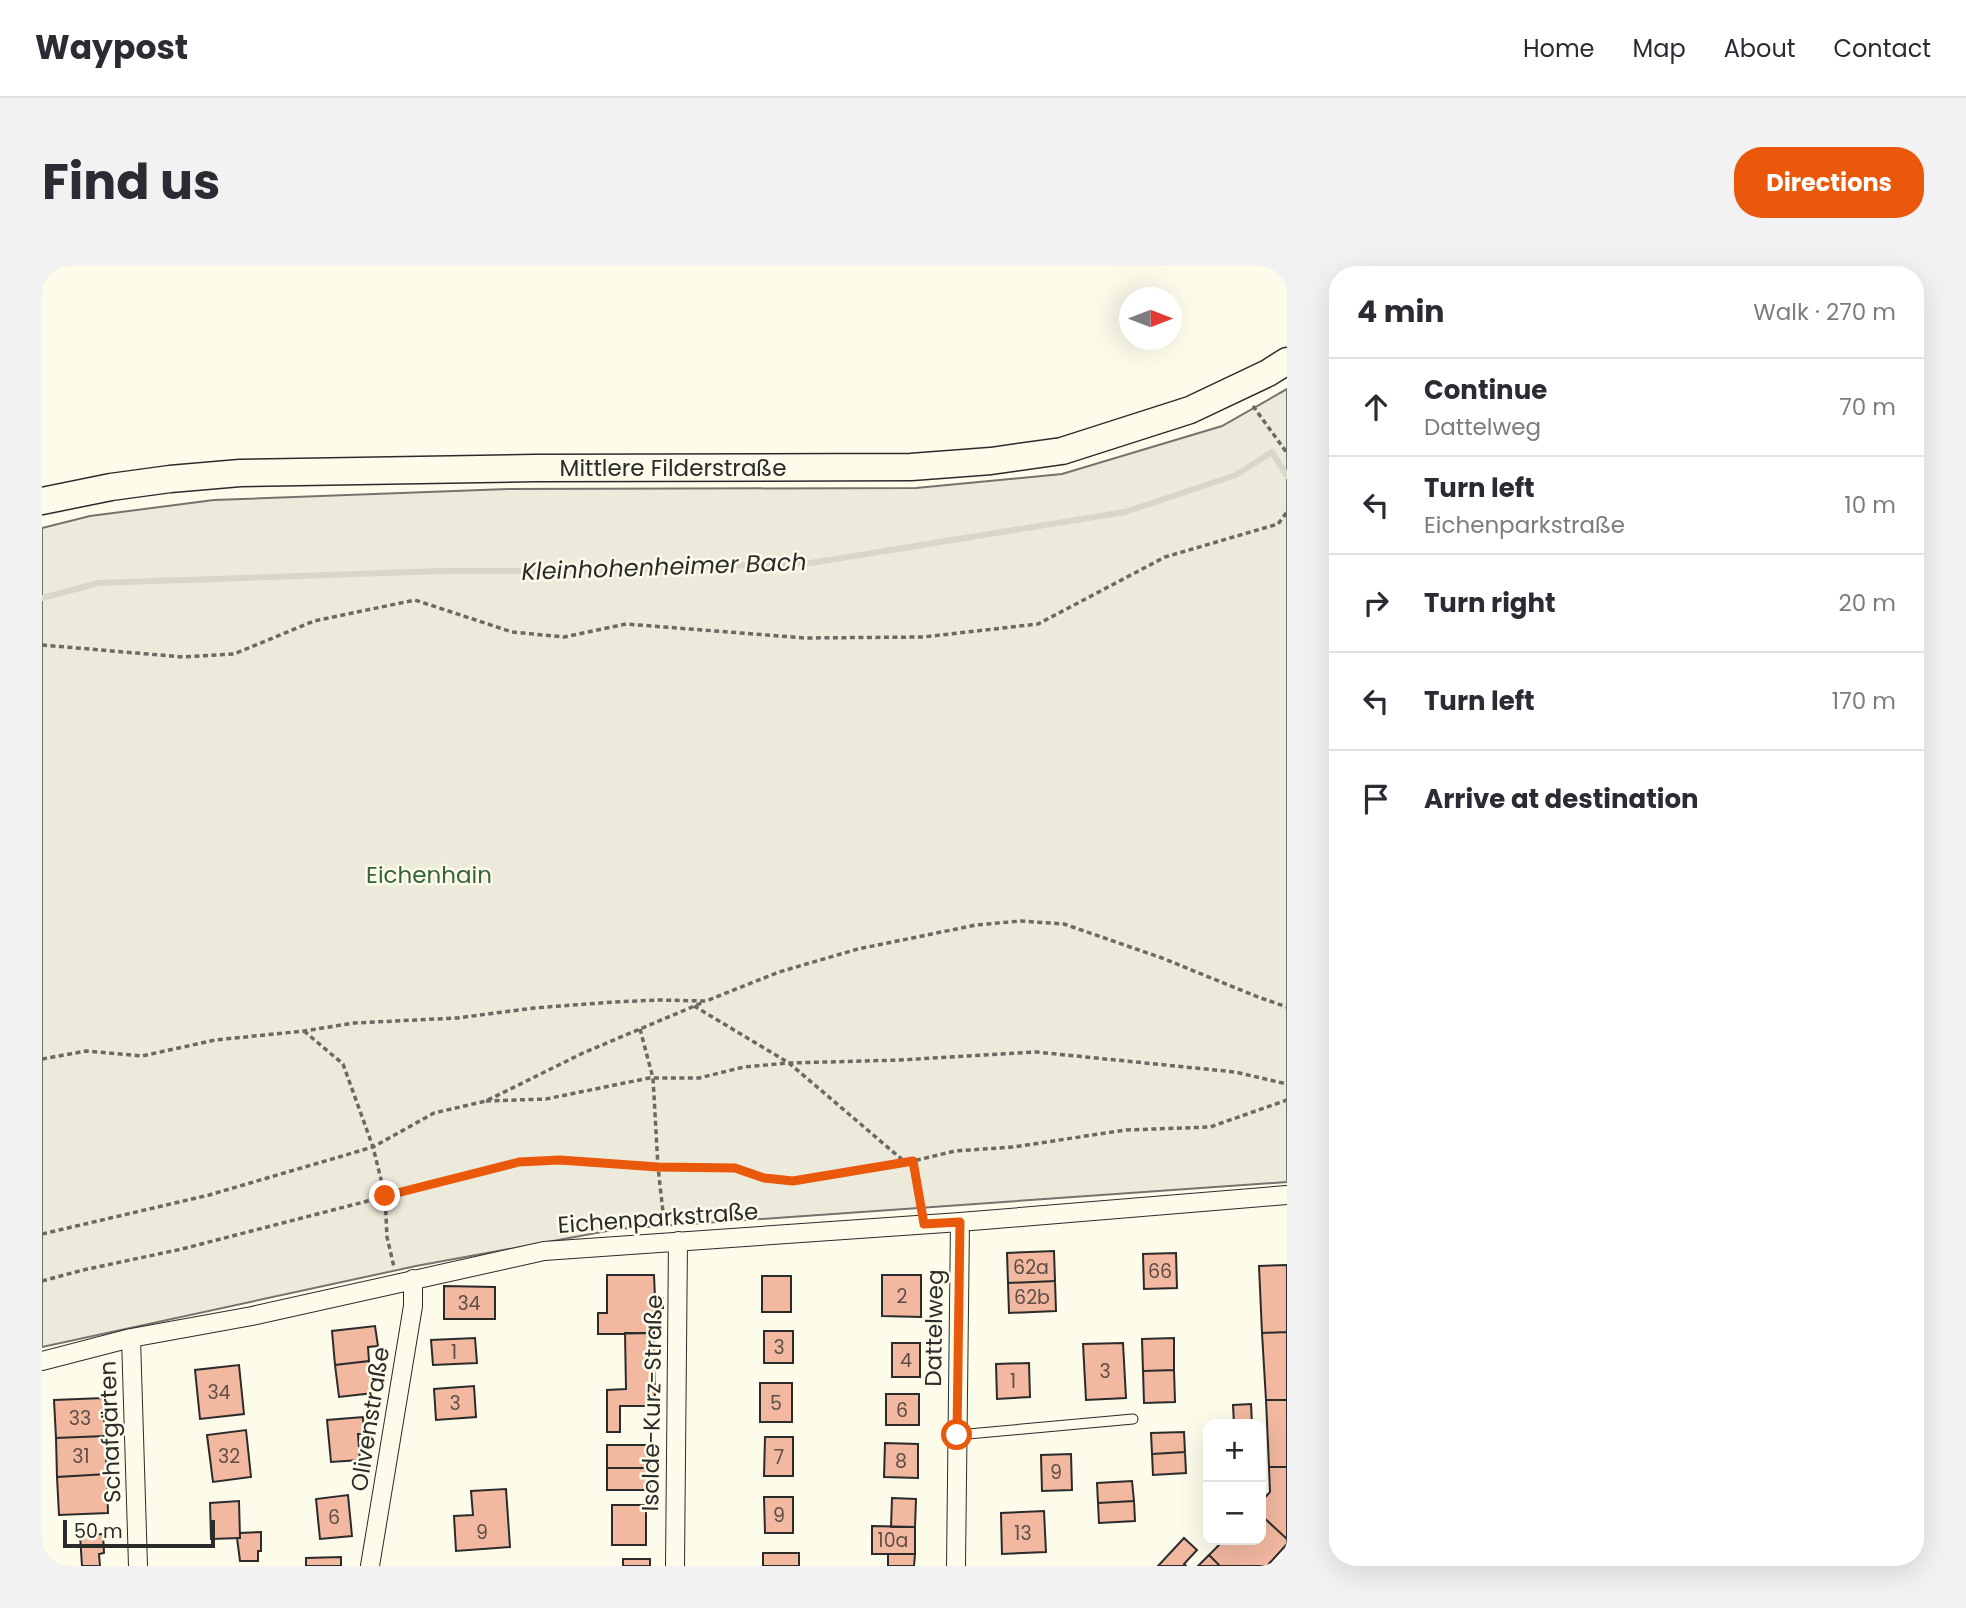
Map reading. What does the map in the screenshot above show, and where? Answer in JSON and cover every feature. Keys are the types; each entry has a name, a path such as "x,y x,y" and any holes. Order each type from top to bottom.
{"main road":[{"name":"Mittlere Filderstraße","path":"42,501 111,487 240,473 536,468 911,467 991,461 1062,451 1190,410 1287,361"}],"street":[{"name":"Eichenparkstraße","path":"42,1361 131,1338 252,1315 544,1251 960,1222 1287,1195"},
{"name":"Dattelweg","path":"956,1566 960,1222"},
{"name":"Isolde-Kurz-Straße","path":"675,1566 678,1241"},
{"name":"Olivenstraße","path":"370,1566 413,1306 405,1281"},
{"name":"Schafgärten","path":"131,1338 138,1566"}],"lane":[{"path":"957,1435 1133,1419"}],"path":[{"path":"1241,386 1257,414 1287,453"},
{"path":"42,645 183,657 234,654 314,621 415,600 512,632 564,637 626,624 805,638 923,637 962,633 1038,624 1165,557 1278,524 1287,512"},
{"path":"486,1101 583,1053 779,972 858,949 976,925 1021,921 1064,924 1162,958 1287,1007"},
{"path":"42,1059 86,1051 142,1056 215,1040 354,1023 457,1018 561,1006 647,1000 706,1001"},
{"path":"694,1006 789,1063 905,1162"},
{"path":"640,1029 653,1078 664,1221 678,1241"},
{"path":"303,1031 343,1064 373,1147 385,1196 387,1237 393,1262 405,1281"},
{"path":"42,1234 209,1195 373,1147 434,1113 486,1101 546,1099 653,1078 699,1078 744,1067 1036,1052 1235,1072 1287,1084"},
{"path":"42,1281 182,1249 519,1162 560,1160 658,1167 735,1168 764,1178 793,1181 956,1151 1013,1147 1126,1130 1210,1127 1287,1100"},
{"path":"913,1161 924,1224"}],"green space":[{"name":"Eichenhain","path":"1287,389 1287,1182 618,1229 416,1266 42,1347 42,528 90,516 214,500 508,489 916,488 1062,474 1222,426"}],"building":[{"path":"1054,1251 1055,1281 1008,1283 1007,1253"},
{"path":"1176,1253 1177,1288 1144,1289 1143,1254"},
{"path":"1287,1265 1287,1332 1262,1333 1259,1266"},
{"path":"607,1275 654,1275 655,1298 663,1298 663,1308 654,1308 654,1333 598,1334 598,1313 607,1313"},
{"path":"882,1275 921,1275 921,1317 882,1316"},
{"path":"762,1276 791,1276 791,1312 762,1312"},
{"path":"1055,1281 1056,1311 1009,1313 1008,1283"},
{"path":"444,1286 495,1287 495,1319 444,1319"},
{"path":"375,1326 378,1346 368,1347 369,1361 335,1365 332,1331"},
{"path":"764,1331 793,1331 793,1363 764,1363"},
{"path":"1287,1332 1287,1400 1266,1400 1262,1333"},
{"path":"625,1333 654,1333 655,1406 620,1406 620,1432 607,1432 607,1390 626,1389"},
{"path":"475,1338 477,1363 433,1365 431,1340"},
{"path":"1174,1338 1174,1370 1143,1371 1142,1339"},
{"path":"892,1343 920,1343 920,1377 892,1377"},
{"path":"1123,1343 1126,1398 1086,1400 1083,1344"},
{"path":"369,1361 373,1393 339,1397 335,1365"},
{"path":"1029,1363 1030,1397 997,1399 996,1364"},
{"path":"239,1365 244,1414 200,1419 195,1370"},
{"path":"1174,1370 1175,1402 1144,1403 1143,1371"},
{"path":"760,1383 792,1383 792,1422 760,1422"},
{"path":"474,1386 476,1417 436,1420 434,1389"},
{"path":"886,1394 919,1394 919,1425 886,1425"},
{"path":"103,1398 105,1436 56,1438 54,1400"},
{"path":"1266,1400 1287,1400 1287,1467 1269,1467"},
{"path":"1251,1404 1252,1419 1234,1419 1233,1405"},
{"path":"363,1417 364,1434 358,1434 360,1460 331,1462 327,1420"},
{"path":"246,1430 251,1477 213,1482 207,1435"},
{"path":"1184,1432 1185,1452 1152,1454 1151,1433"},
{"path":"105,1436 107,1474 57,1477 56,1438"},
{"path":"765,1437 793,1437 793,1476 764,1476"},
{"path":"885,1443 918,1444 918,1478 884,1477"},
{"path":"607,1445 650,1445 650,1468 607,1468"},
{"path":"1185,1452 1186,1473 1153,1475 1152,1454"},
{"path":"1071,1454 1072,1490 1042,1491 1041,1455"},
{"path":"1269,1467 1287,1467 1287,1539 1266,1520 1266,1496 1270,1492"},
{"path":"607,1468 650,1468 650,1490 607,1490"},
{"path":"107,1474 108,1513 59,1515 57,1477"},
{"path":"1132,1481 1134,1501 1098,1503 1097,1483"},
{"path":"506,1489 510,1547 456,1551 454,1516 473,1515 471,1491"},
{"path":"348,1495 352,1536 320,1539 316,1499"},
{"path":"764,1497 793,1497 793,1533 765,1533"},
{"path":"892,1498 916,1499 915,1527 891,1527"},
{"path":"239,1501 240,1538 211,1539 210,1503"},
{"path":"1134,1501 1135,1521 1099,1523 1098,1503"},
{"path":"612,1505 646,1505 646,1545 612,1545"},
{"path":"1044,1511 1046,1552 1002,1554 1001,1513"},
{"path":"1266,1520 1287,1539 1287,1544 1267,1566 1220,1566 1209,1555 1219,1545 1266,1545"},
{"path":"872,1526 915,1527 915,1554 872,1554"},
{"path":"261,1532 258,1561 240,1561 237,1538 240,1538 240,1533"},
{"path":"103,1534 104,1553 99,1554 100,1566 82,1566 80,1535"},
{"path":"1184,1538 1197,1550 1184,1564 1186,1566 1158,1566"},
{"path":"763,1553 799,1553 799,1566 763,1566"},
{"path":"888,1554 915,1554 914,1566 888,1566"},
{"path":"1209,1555 1220,1566 1198,1566"},
{"path":"341,1557 341,1566 306,1566 306,1558"},
{"path":"623,1559 650,1559 650,1566 623,1566"}],"waterway":[{"name":"Kleinhohenheimer Bach","path":"42,598 98,583 444,571 578,571 811,563 1125,512 1236,475 1272,452 1287,476"}],"route":[{"path":"385,1196 519,1162 560,1160 658,1167 735,1168 764,1178 793,1181 913,1161 924,1224 960,1222 957,1435"}]}
